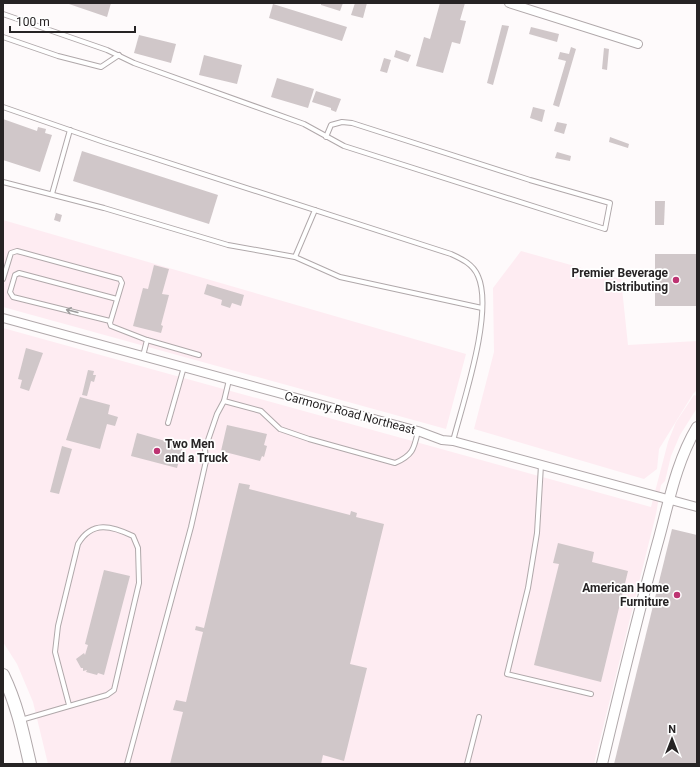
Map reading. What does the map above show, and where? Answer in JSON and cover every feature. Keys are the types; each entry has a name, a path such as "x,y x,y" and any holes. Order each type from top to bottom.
{"main road":[{"path":"3,675 12,693 30,764"}],"street":[{"path":"509,3 638,44"},
{"name":"Carmony Road Northeast","path":"3,318 418,431 442,440 454,441 697,508"},
{"path":"602,764 644,594 670,500 687,443 697,427"}],"lane":[{"path":"3,14 108,50 148,68 304,124 326,137 344,146 605,229 610,203 530,180 352,123 342,122 331,125 326,137"},
{"path":"3,37 58,56 101,67 119,55"},
{"path":"3,107 463,259 478,275 483,294 476,351 454,441"},
{"path":"52,194 70,130"},
{"path":"3,182 52,194 228,245 295,257 340,277 482,308"},
{"path":"295,257 315,210"},
{"path":"3,279 10,253 17,251 120,279 122,283 110,320 111,326 147,340 198,355"},
{"path":"110,320 13,297 10,292 15,275 19,273 117,299"},
{"path":"143,356 147,340"},
{"path":"168,423 184,367"},
{"path":"127,764 191,527 206,461 205,449 217,414 224,401 229,380"},
{"path":"224,401 261,411 280,429 309,439 395,463 407,458 414,449 418,431"},
{"path":"541,465 534,549 528,588 507,674 591,694"},
{"path":"20,720 107,695 114,690 140,583 138,548 133,536 118,529 98,526 84,534 78,544 58,626 55,652 69,705"},
{"path":"467,764 479,717"}],"shaded area":[{"path":"3,220 466,354 446,429 3,307"},
{"path":"521,251 621,279 628,345 697,341 697,390 659,449 657,469 644,479 474,429 494,352 493,288"},
{"path":"3,328 651,507 668,442 676,422 694,395 697,396 697,408 680,435 671,456 665,481 661,485 656,514 594,764 48,764 33,702 17,664 3,642"}],"building":[{"path":"66,3 111,3 107,17"},
{"path":"321,3 343,3 340,11 321,5"},
{"path":"355,3 367,3 363,18 351,15"},
{"path":"440,3 465,3 460,20 466,21 460,44 452,42 443,73 416,66 424,37 430,39"},
{"path":"273,4 347,27 342,41 269,18"},
{"path":"502,25 509,26 493,85 487,83"},
{"path":"531,27 559,34 557,42 529,34"},
{"path":"139,35 176,44 171,63 134,53"},
{"path":"571,47 576,49 559,107 553,105 566,61 558,59 560,52 569,54"},
{"path":"604,48 609,49 607,70 602,69"},
{"path":"396,50 411,55 408,62 394,57"},
{"path":"204,55 242,65 237,84 199,75"},
{"path":"384,58 391,60 387,73 380,71"},
{"path":"277,78 314,89 308,108 271,97"},
{"path":"316,91 341,99 336,112 331,110 331,108 312,102"},
{"path":"533,107 545,110 542,122 530,118"},
{"path":"3,119 37,131 38,127 46,129 45,133 52,135 40,172 3,160"},
{"path":"557,122 567,124 564,134 554,131"},
{"path":"610,137 629,144 628,148 609,142"},
{"path":"82,151 218,195 209,224 73,181"},
{"path":"557,152 571,156 570,161 555,158"},
{"path":"655,201 665,201 664,225 655,225"},
{"path":"56,213 62,215 60,222 54,220"},
{"name":"Premier Beverage Distributing","path":"655,254 697,254 697,306 655,306"},
{"path":"154,265 169,269 162,294 169,295 161,325 163,326 161,333 133,326 143,288 148,289"},
{"path":"207,284 244,295 241,306 232,303 230,308 221,305 222,300 204,294"},
{"path":"26,348 43,353 29,391 20,388 22,380 18,379"},
{"path":"88,370 94,371 93,375 96,375 94,382 91,381 87,396 82,395"},
{"path":"80,397 110,405 108,414 118,417 115,426 107,424 100,449 66,440"},
{"path":"227,425 267,434 264,445 267,446 264,457 262,456 260,461 221,451"},
{"path":"137,433 183,446 177,468 131,456"},
{"path":"62,446 72,449 59,494 50,492"},
{"path":"239,483 250,485 249,489 350,515 351,511 357,513 356,517 384,524 350,664 367,668 344,761 323,755 321,764 170,764 183,712 173,710 176,700 186,702 203,632 195,630 196,626 204,628"},
{"name":"American Home Furniture","path":"672,529 697,535 697,764 614,764"},
{"path":"558,543 594,552 592,562 628,571 601,682 534,665 559,564 553,563"},
{"path":"104,570 130,576 104,675 98,673 97,675 86,672 87,670 83,671 83,668 81,668 76,659 84,653 85,655 88,645 85,644"}],"place":[{"name":"Premier Beverage Distributing","path":"676,280"},
{"name":"Two Men and a Truck","path":"157,451"},
{"name":"American Home Furniture","path":"677,595"}]}
